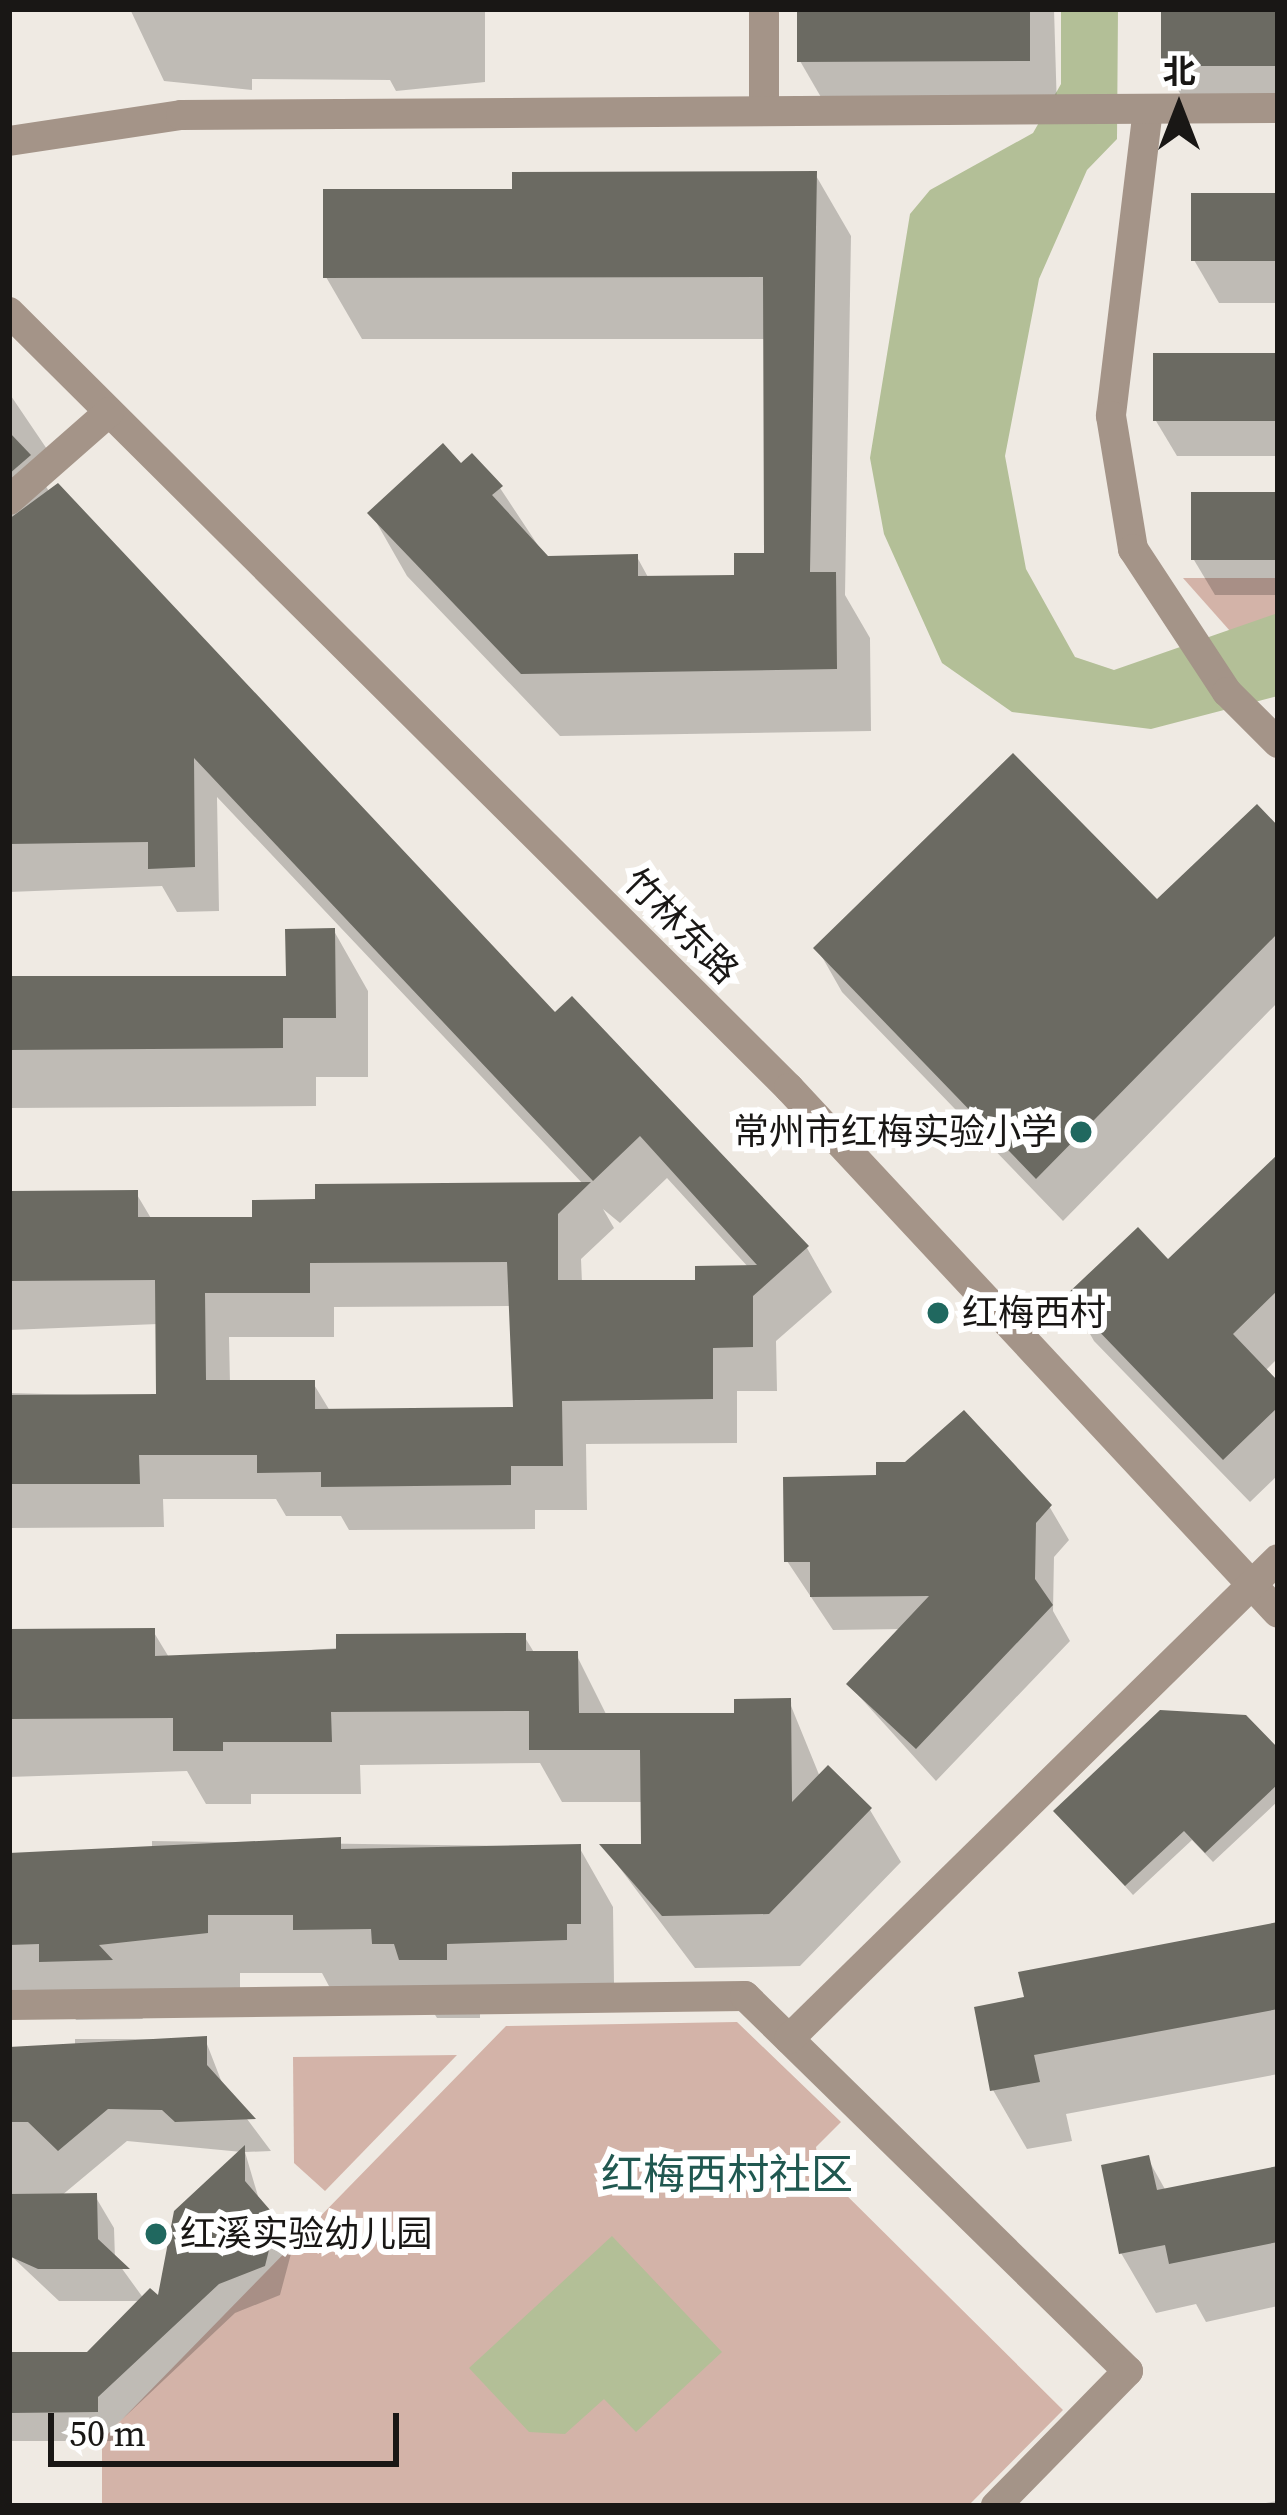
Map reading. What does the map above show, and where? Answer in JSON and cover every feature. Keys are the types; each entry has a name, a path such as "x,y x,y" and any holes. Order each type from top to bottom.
{"street":[{"path":"764,9 764,111"},
{"path":"9,141 181,115 1278,108"},
{"path":"1148,109 1111,416 1133,550 1227,692 1278,743"},
{"name":"竹林东路","path":"9,312 789,1088 1278,1613"},
{"path":"9,500 109,412"},
{"path":"789,2039 1278,1559"},
{"path":"9,2005 745,1996 1128,2371 995,2506"}],"shaded area":[{"path":"1061,9 1118,9 1117,139 1087,170 1039,279 1005,456 1026,569 1075,657 1114,670 1278,613 1278,696 1151,729 1012,712 942,663 884,534 870,458 910,214 930,190 1033,133 1061,84"},
{"path":"1183,578 1278,578 1278,685"},
{"path":"737,2022 841,2122 816,2147 819,2168 1063,2410 968,2506 102,2506 102,2440 506,2026"},
{"path":"457,2055 325,2191 294,2163 293,2057"},
{"path":"612,2236 722,2352 636,2432 604,2399 565,2434 529,2432 469,2368"}],"building":[{"path":"797,9 1030,9 1030,61 797,62"},
{"path":"1161,9 1278,9 1278,66 1161,66"},
{"path":"817,171 810,572 836,572 837,669 521,674 367,513 443,443 461,463 472,453 503,486 492,495 548,556 638,554 638,576 734,575 734,553 764,553 763,277 323,278 323,189 512,189 512,172"},
{"path":"1191,193 1278,193 1278,261 1191,261"},
{"path":"1153,353 1278,353 1278,421 1153,421"},
{"path":"9,432 31,455 9,474"},
{"path":"58,483 555,1012 572,996 809,1246 753,1296 753,1347 713,1348 713,1399 562,1401 563,1466 511,1466 511,1485 321,1487 321,1472 257,1473 257,1455 139,1455 140,1484 9,1484 9,1395 156,1394 155,1280 9,1281 9,1191 138,1190 138,1217 252,1217 252,1200 315,1199 315,1184 591,1182 558,1214 558,1280 695,1280 695,1266 757,1265 640,1136 593,1181 194,758 195,867 148,869 148,842 9,844 9,519","holes":["507,1262 513,1407 315,1409 315,1380 206,1380 205,1293 310,1293 310,1263"]},
{"path":"1191,492 1278,492 1278,560 1191,560"},
{"path":"1013,753 1157,899 1257,804 1278,826 1278,933 1036,1179 813,948"},
{"path":"335,928 336,1018 283,1018 283,1048 9,1050 9,976 286,976 285,929"},
{"path":"1278,1154 1278,1290 1233,1334 1278,1381 1278,1407 1223,1460 1065,1296 1138,1227 1168,1259"},
{"path":"964,1410 1052,1505 1036,1523 1035,1579 1053,1605 916,1749 846,1684 929,1596 810,1597 810,1562 784,1562 783,1477 876,1475 876,1462 905,1462"},
{"path":"155,1628 155,1656 336,1649 336,1634 526,1633 526,1651 578,1651 579,1713 734,1713 734,1699 791,1698 792,1802 828,1765 872,1808 769,1914 662,1916 599,1844 641,1844 640,1750 529,1750 529,1711 331,1712 332,1742 223,1742 223,1751 173,1751 173,1718 9,1719 9,1629"},
{"path":"1160,1710 1246,1715 1278,1748 1278,1784 1205,1853 1184,1831 1125,1886 1053,1811"},
{"path":"341,1837 341,1849 581,1844 581,1924 567,1924 567,1940 447,1944 447,1960 399,1960 394,1944 372,1944 371,1929 293,1930 293,1915 208,1915 208,1933 99,1945 113,1960 39,1962 39,1944 9,1945 9,1853"},
{"path":"1278,1922 1278,2009 1034,2055 1040,2082 990,2091 974,2007 1024,1997 1018,1972"},
{"path":"207,2036 207,2065 256,2119 175,2122 162,2110 108,2109 58,2151 28,2122 9,2122 9,2047"},
{"path":"245,2145 245,2181 277,2218 265,2266 219,2284 98,2397 98,2412 9,2413 9,2352 87,2352 150,2288 158,2295 174,2211"},
{"path":"1149,2155 1157,2190 1278,2166 1278,2242 1169,2264 1165,2245 1119,2254 1101,2165"},
{"path":"97,2193 98,2239 130,2269 38,2269 9,2256 9,2194"}],"place":[{"name":"常州市红梅实验小学","path":"1081,1132"},
{"name":"红梅西村","path":"938,1313"},
{"name":"红溪实验幼儿园","path":"156,2234"}],"district":[{"name":"红梅西村社区","path":"727,2174"}]}
